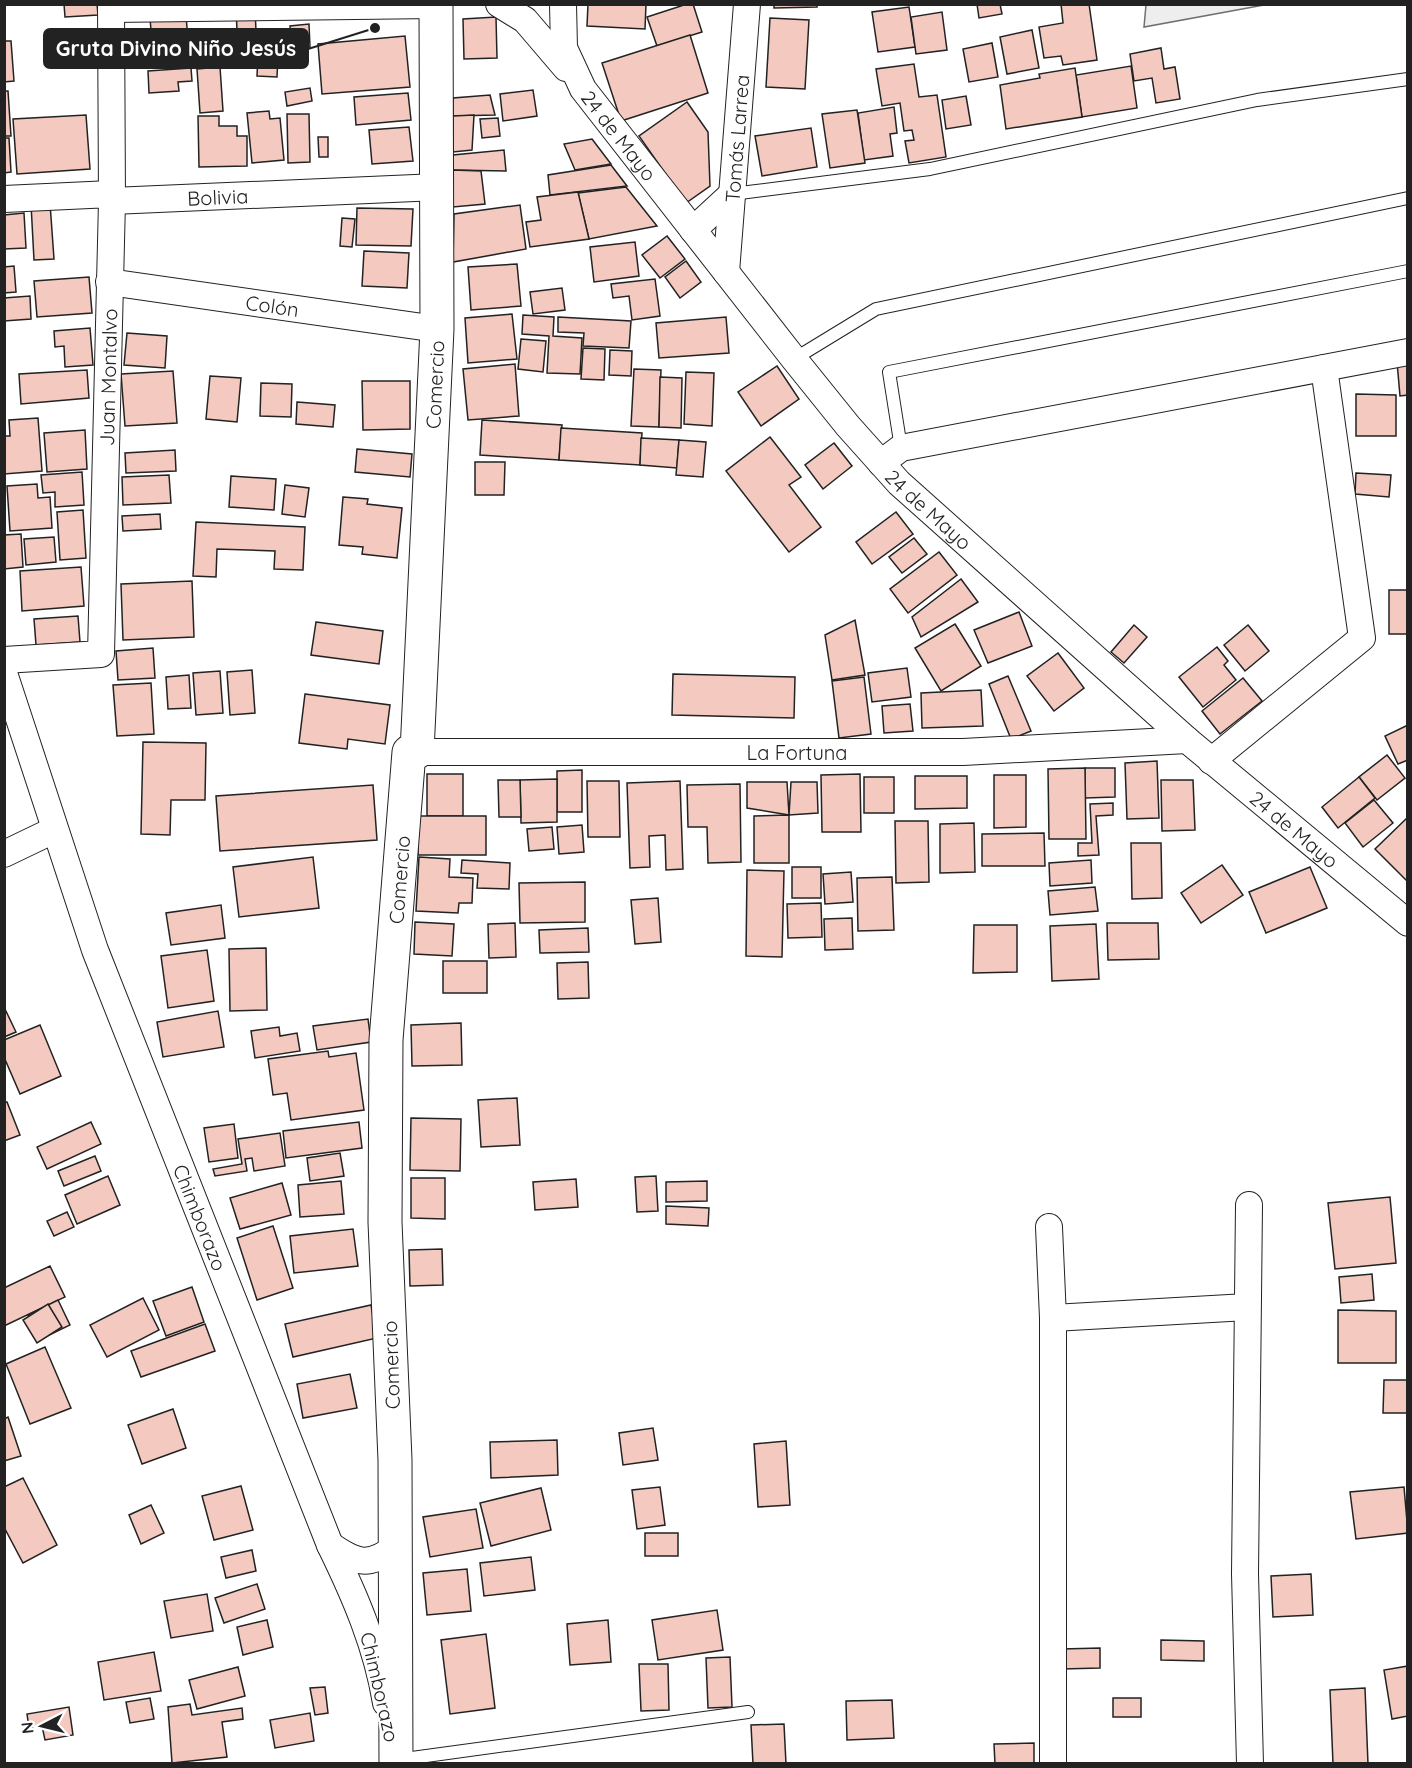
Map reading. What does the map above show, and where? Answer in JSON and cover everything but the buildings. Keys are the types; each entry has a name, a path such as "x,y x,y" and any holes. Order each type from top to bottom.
{"street":[{"path":"499,4 512,10 538,33 583,89"},
{"name":"24 de Mayo","path":"563,4 564,48 583,89 794,359 899,483 1187,741 1407,923"},
{"name":"Tomás Larrea","path":"726,272 747,4"},
{"path":"111,7 436,5"},
{"name":"Comercio","path":"396,1762 396,1547 385,1222 386,1040 413,752 436,329 438,187 436,5"},
{"name":"Juan Montalvo","path":"4,660 101,654 112,197 111,7"},
{"name":"Bolivia","path":"4,198 438,187"},
{"path":"693,230 732,194"},
{"name":"Colón","path":"109,282 436,329"},
{"path":"881,463 901,448 1407,352"},
{"path":"1211,761 1362,638 1324,368"},
{"name":"Chimborazo","path":"4,673 95,950 330,1545 364,1619 376,1657 396,1762"},
{"name":"La Fortuna","path":"413,752 963,752 1187,741"},
{"path":"4,854 54,830"},
{"path":"1249,1205 1246,1307 1245,1574 1250,1764"},
{"path":"1048,1227 1053,1318 1053,1764"},
{"path":"1053,1318 1246,1307"},
{"path":"330,1545 348,1558 361,1561 374,1560 396,1547"}],"lane":[{"path":"732,194 930,169 1257,100 1407,79"},
{"path":"794,359 876,309 1407,198"},
{"path":"901,448 888,372 1407,271"},
{"path":"396,1762 748,1712"}],"shaded area":[{"path":"1146,4 1264,5 1144,27"}],"place":[{"name":"Gruta Divino Niño Jesús","path":"375,28"}]}
